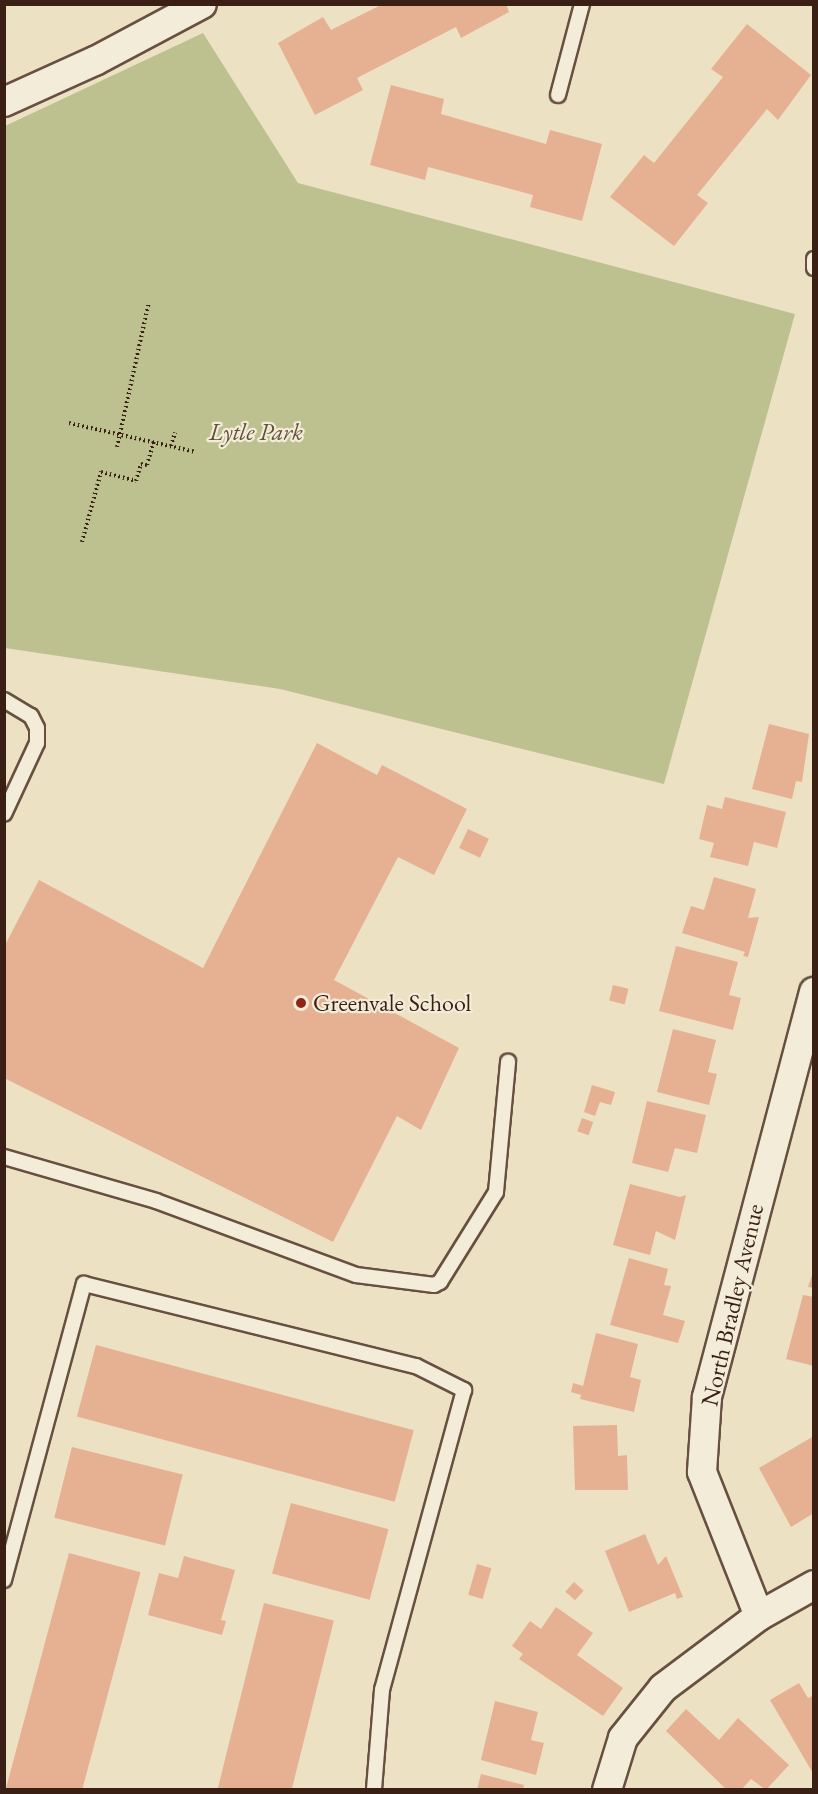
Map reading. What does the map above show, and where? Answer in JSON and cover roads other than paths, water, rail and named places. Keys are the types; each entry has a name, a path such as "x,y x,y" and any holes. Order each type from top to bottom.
{"street":[{"path":"4,102 95,61 202,4"},
{"name":"North Bradley Avenue","path":"759,1616 702,1472 707,1397 813,992"},
{"path":"607,1790 623,1738 663,1688 759,1616 813,1585"}],"lane":[{"path":"558,94 582,4"},
{"path":"813,259 813,268"},
{"path":"4,700 31,716 37,735 32,760 4,814"},
{"path":"4,1157 156,1201 356,1275 434,1286 440,1282 496,1192 508,1062"},
{"path":"4,1580 84,1284 416,1366 464,1390 382,1690 374,1790"}],"place":[{"name":"Greenvale School","path":"301,1003"}],"park label":[{"name":"Lytle Park","path":"256,432"}]}
